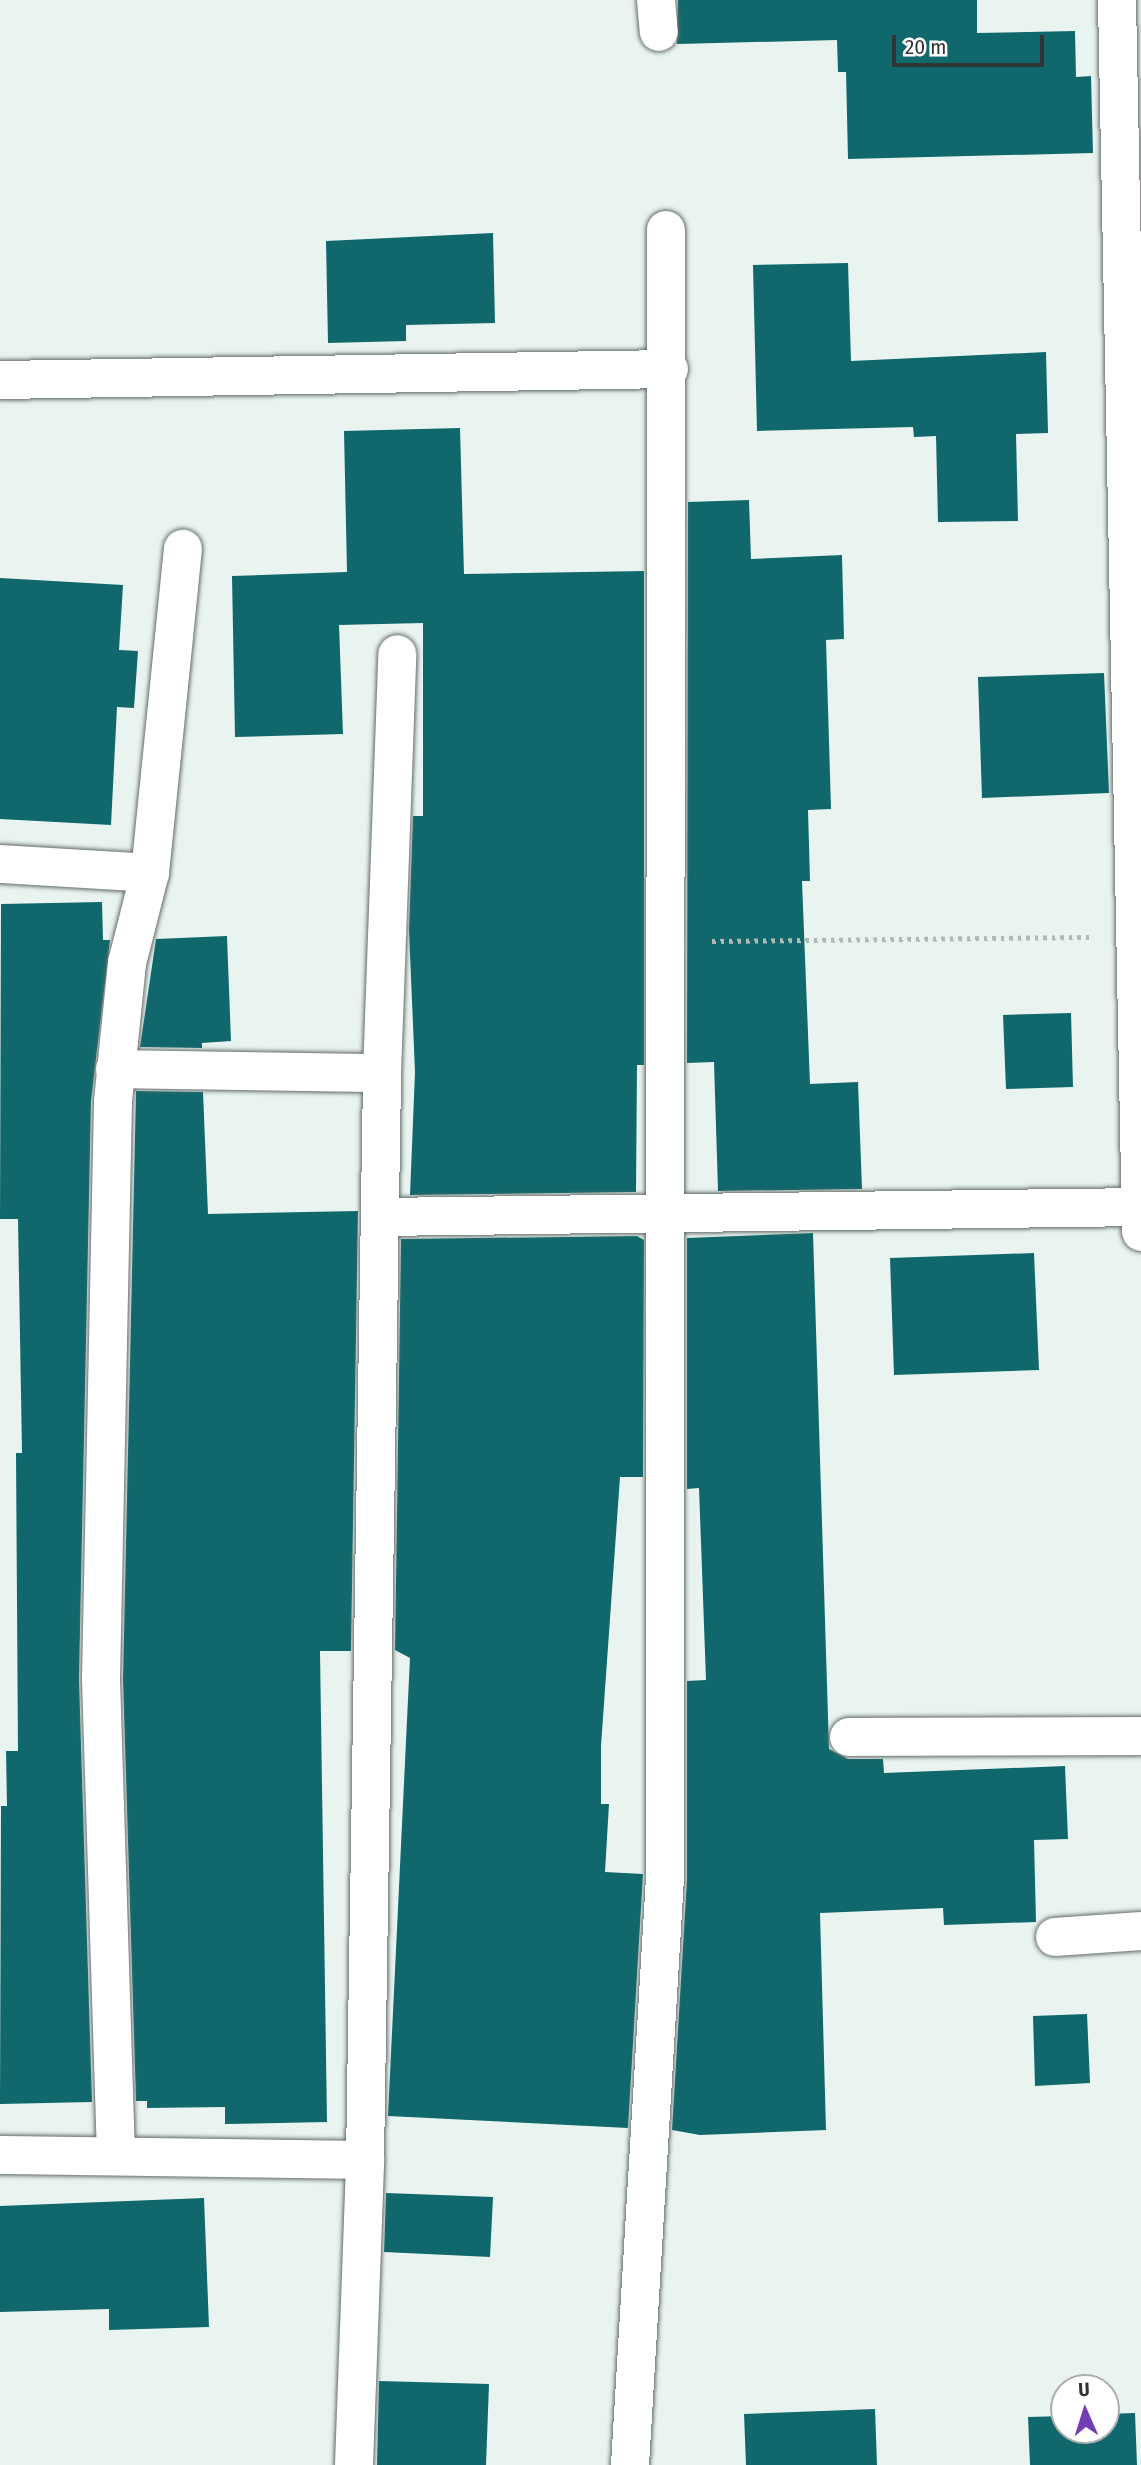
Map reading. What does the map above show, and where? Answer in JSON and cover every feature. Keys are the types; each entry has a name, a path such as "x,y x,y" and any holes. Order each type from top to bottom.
{"street":[{"path":"1117,0 1141,1232"},
{"path":"630,2465 665,1878 669,369 666,230"},
{"path":"0,380 669,369"},
{"path":"116,2157 101,1679 115,1069 127,963 150,873 183,548"},
{"path":"354,2465 365,2160 382,1073 397,654"},
{"path":"0,863 150,873"},
{"path":"115,1069 382,1073"},
{"path":"380,1217 665,1218 1140,1207"},
{"path":"849,1737 1141,1736"},
{"path":"1055,1937 1141,1931"},
{"path":"0,2155 365,2160"}],"path":[{"path":"666,942 1135,936"}],"building":[{"path":"678,0 977,0 977,33 1075,31 1076,77 1091,76 1093,153 848,159 846,72 838,72 837,40 677,44"},
{"path":"493,233 495,323 406,325 406,341 328,343 326,241"},
{"path":"848,263 851,361 1046,352 1048,433 1016,434 1018,521 938,522 936,436 914,437 913,427 757,431 753,265"},
{"path":"460,428 464,574 644,571 644,1065 637,1065 636,1192 410,1195 415,1072 409,930 413,816 423,816 423,623 339,625 343,734 235,737 232,576 347,572 344,431"},
{"path":"749,500 751,559 842,555 844,639 826,640 831,809 808,810 810,881 802,881 810,1084 858,1082 862,1189 718,1191 714,1062 687,1063 688,502"},
{"path":"0,578 123,585 119,650 138,651 134,708 117,707 111,825 0,819"},
{"path":"1104,673 1109,793 982,798 978,677"},
{"path":"102,902 103,940 110,940 91,1101 79,1679 92,2102 0,2104 1,1806 7,1806 6,1751 18,1751 16,1453 22,1453 18,1219 0,1219 1,904"},
{"path":"227,936 231,1041 202,1043 202,1048 140,1047 156,939"},
{"path":"1071,1013 1073,1087 1006,1089 1003,1015"},
{"path":"136,1091 203,1092 208,1214 358,1211 351,1651 320,1651 327,2122 225,2124 225,2107 147,2108 147,2101 136,2101 123,1679"},
{"path":"813,1233 829,1749 848,1759 883,1759 884,1773 1065,1766 1068,1839 1034,1840 1036,1922 944,1925 943,1908 820,1913 826,2130 700,2135 672,2130 687,1879 687,1681 706,1680 699,1488 687,1489 687,1238"},
{"path":"637,1236 644,1240 643,1477 620,1477 601,1746 601,1804 609,1804 605,1872 643,1874 628,2128 388,2116 410,1658 395,1650 401,1239"},
{"path":"1034,1253 1039,1370 894,1375 890,1258"},
{"path":"1087,2014 1090,2083 1035,2086 1033,2016"},
{"path":"386,2193 493,2197 490,2257 384,2252"},
{"path":"204,2198 209,2327 109,2330 109,2309 0,2312 0,2206"},
{"path":"379,2381 489,2384 486,2465 377,2465"},
{"path":"875,2409 877,2465 746,2465 744,2414"},
{"path":"1135,2413 1137,2465 1030,2465 1028,2417 1050,2416 1050,2444 1120,2444 1120,2414"}]}
